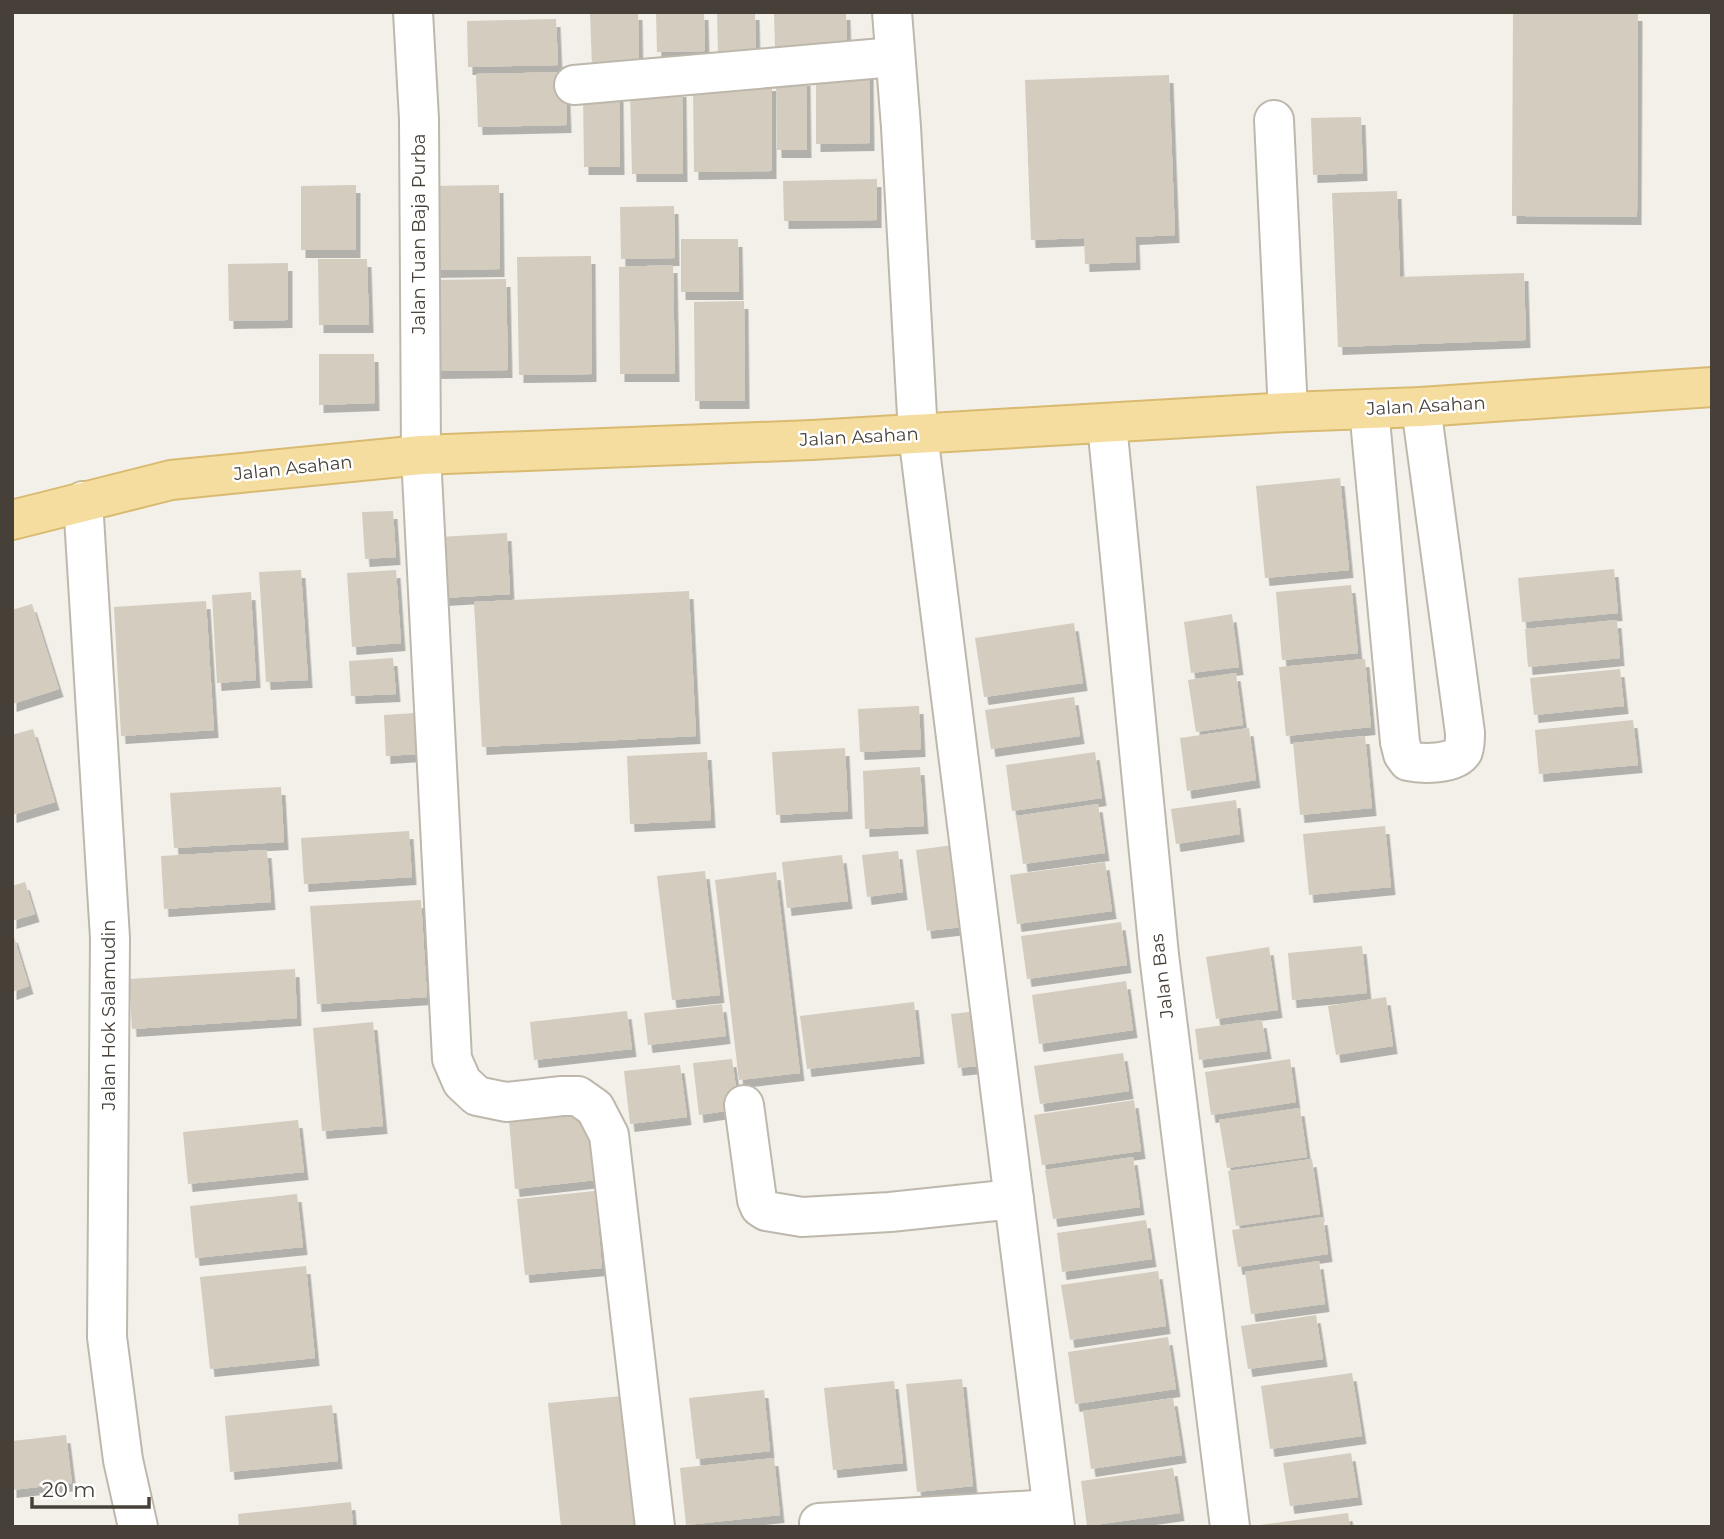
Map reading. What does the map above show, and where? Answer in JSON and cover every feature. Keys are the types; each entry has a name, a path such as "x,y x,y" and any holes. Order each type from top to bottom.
{"main road":[{"name":"Jalan Asahan","path":"12,520 171,480 421,455 613,449 918,434 1288,412 1421,407 1712,387"}],"street":[{"name":"Jalan Tuan Baja Purba","path":"413,12 419,119 421,455 452,1059 462,1082 477,1096 506,1102 578,1096 595,1108 610,1135 654,1527"},
{"path":"819,1522 1053,1518 918,434 892,12"},
{"path":"574,85 894,57"},
{"path":"1274,120 1288,412"},
{"path":"1369,409 1401,742 1403,754 1408,761 1428,764 1458,756 1465,743 1465,733 1421,407"},
{"name":"Jalan Bas","path":"1107,424 1159,955 1230,1527"},
{"name":"Jalan Hok Salamudin","path":"83,501 110,939 107,1337 123,1460 138,1527"},
{"path":"1382,548 1439,547"},
{"path":"744,1105 757,1200 760,1207 771,1213 802,1217 827,1216 1014,1199"}],"building":[{"path":"590,12 638,12 639,66 592,67"},
{"path":"656,12 704,12 705,51 657,52"},
{"path":"717,12 755,12 756,52 718,53"},
{"path":"774,12 846,12 847,46 775,48"},
{"path":"1513,12 1638,13 1637,217 1512,216"},
{"path":"556,19 558,65 468,67 467,21"},
{"path":"565,72 567,125 478,127 476,74"},
{"path":"816,72 869,72 870,143 816,144"},
{"path":"1169,75 1175,235 1135,237 1136,262 1085,264 1084,238 1031,240 1025,80"},
{"path":"776,78 806,78 807,150 777,150"},
{"path":"772,83 772,171 694,172 693,85"},
{"path":"682,89 683,174 632,174 630,90"},
{"path":"583,94 619,94 620,167 584,167"},
{"path":"1361,117 1363,173 1313,175 1311,118"},
{"path":"877,179 877,220 784,221 783,181"},
{"path":"356,185 356,250 301,250 301,186"},
{"path":"499,185 500,269 425,270 424,186"},
{"path":"1397,191 1400,277 1524,273 1526,340 1338,347 1332,193"},
{"path":"674,206 675,258 621,259 620,207"},
{"path":"681,239 738,239 739,292 681,292"},
{"path":"591,256 592,374 519,375 517,257"},
{"path":"318,259 367,259 369,325 319,325"},
{"path":"288,263 288,320 229,321 228,264"},
{"path":"673,265 675,374 620,374 619,267"},
{"path":"506,279 508,370 434,371 432,280"},
{"path":"744,301 745,401 695,401 694,302"},
{"path":"319,354 374,354 375,403 319,405"},
{"path":"1340,478 1349,570 1265,578 1256,486"},
{"path":"393,511 396,557 365,559 362,512"},
{"path":"507,533 510,594 443,598 440,537"},
{"path":"1614,569 1618,613 1522,622 1518,578"},
{"path":"301,570 308,680 266,682 259,572"},
{"path":"396,570 401,643 352,647 347,573"},
{"path":"1351,585 1358,653 1282,660 1276,592"},
{"path":"689,591 696,736 482,747 474,602"},
{"path":"251,592 256,680 217,683 212,595"},
{"path":"206,601 214,730 121,736 114,607"},
{"path":"32,604 59,689 12,704 12,610"},
{"path":"1232,614 1239,667 1191,673 1184,622"},
{"path":"1617,620 1620,658 1528,667 1525,629"},
{"path":"1074,623 1083,683 984,697 975,638"},
{"path":"393,658 396,694 351,696 349,661"},
{"path":"1365,659 1371,727 1286,736 1279,667"},
{"path":"1620,669 1624,706 1534,715 1530,678"},
{"path":"1236,673 1243,725 1196,732 1188,680"},
{"path":"1074,697 1080,736 991,749 985,710"},
{"path":"919,706 921,749 860,752 858,709"},
{"path":"415,713 417,754 386,756 384,715"},
{"path":"1633,720 1638,765 1539,774 1535,730"},
{"path":"1249,728 1256,780 1187,791 1180,738"},
{"path":"33,729 55,802 12,815 12,735"},
{"path":"1365,736 1372,808 1300,815 1293,743"},
{"path":"845,748 848,811 776,815 772,752"},
{"path":"707,752 711,820 630,824 627,756"},
{"path":"1095,752 1102,798 1012,811 1006,765"},
{"path":"920,767 924,826 865,829 863,771"},
{"path":"281,787 284,842 174,848 170,793"},
{"path":"1236,800 1240,834 1176,844 1171,809"},
{"path":"1098,804 1105,853 1023,864 1016,816"},
{"path":"1385,826 1391,887 1309,895 1303,834"},
{"path":"409,831 412,877 304,884 301,838"},
{"path":"961,844 971,926 927,931 916,850"},
{"path":"267,850 271,902 164,909 161,856"},
{"path":"898,851 903,892 867,897 862,855"},
{"path":"842,855 848,901 787,908 782,862"},
{"path":"1105,862 1112,911 1017,924 1010,875"},
{"path":"705,871 720,995 672,1000 657,876"},
{"path":"776,872 800,1073 739,1080 715,880"},
{"path":"25,882 35,914 12,921 12,886"},
{"path":"421,900 427,997 317,1004 310,906"},
{"path":"1121,922 1127,965 1027,979 1021,936"},
{"path":"12,935 29,986 12,992"},
{"path":"1362,946 1367,993 1292,1000 1288,953"},
{"path":"1269,947 1278,1010 1216,1019 1206,957"},
{"path":"295,969 297,1018 132,1029 129,979"},
{"path":"1126,981 1133,1030 1039,1044 1032,995"},
{"path":"1386,997 1393,1046 1336,1055 1328,1006"},
{"path":"914,1002 920,1056 807,1069 800,1016"},
{"path":"722,1004 726,1036 648,1045 644,1013"},
{"path":"627,1011 632,1049 534,1060 530,1022"},
{"path":"979,1011 986,1065 958,1068 951,1014"},
{"path":"1262,1020 1267,1051 1199,1060 1195,1029"},
{"path":"373,1022 383,1126 322,1131 313,1028"},
{"path":"1123,1053 1129,1091 1040,1104 1034,1066"},
{"path":"732,1059 739,1109 699,1115 693,1063"},
{"path":"1290,1059 1296,1102 1211,1115 1205,1072"},
{"path":"680,1065 687,1117 630,1124 624,1071"},
{"path":"1134,1100 1141,1151 1042,1165 1034,1115"},
{"path":"1300,1108 1307,1157 1227,1168 1219,1120"},
{"path":"589,1112 596,1180 515,1189 509,1120"},
{"path":"298,1120 304,1172 188,1184 183,1132"},
{"path":"1133,1157 1140,1207 1053,1219 1045,1170"},
{"path":"1312,1159 1320,1214 1236,1226 1228,1171"},
{"path":"595,1191 602,1268 525,1275 517,1199"},
{"path":"297,1194 303,1247 195,1258 190,1206"},
{"path":"1323,1217 1328,1254 1238,1267 1232,1230"},
{"path":"1146,1220 1152,1259 1062,1272 1057,1233"},
{"path":"1319,1261 1325,1304 1251,1314 1245,1272"},
{"path":"306,1266 315,1358 210,1369 200,1277"},
{"path":"1158,1271 1166,1326 1070,1340 1061,1285"},
{"path":"1316,1315 1323,1359 1248,1369 1241,1326"},
{"path":"1168,1337 1176,1389 1075,1404 1068,1352"},
{"path":"1352,1373 1362,1436 1270,1449 1261,1386"},
{"path":"962,1379 973,1486 917,1492 906,1384"},
{"path":"894,1381 903,1463 833,1470 824,1388"},
{"path":"764,1390 770,1451 696,1459 689,1398"},
{"path":"633,1395 647,1527 561,1527 548,1403"},
{"path":"1173,1398 1182,1455 1091,1469 1083,1411"},
{"path":"332,1405 338,1461 230,1472 225,1416"},
{"path":"66,1435 72,1483 12,1490 12,1441"},
{"path":"1351,1453 1358,1497 1290,1506 1283,1463"},
{"path":"774,1458 780,1515 686,1525 680,1468"},
{"path":"1173,1468 1180,1513 1087,1526 1081,1481"},
{"path":"351,1502 353,1527 239,1527 238,1514"},
{"path":"1348,1513 1350,1527 1260,1525"}]}
